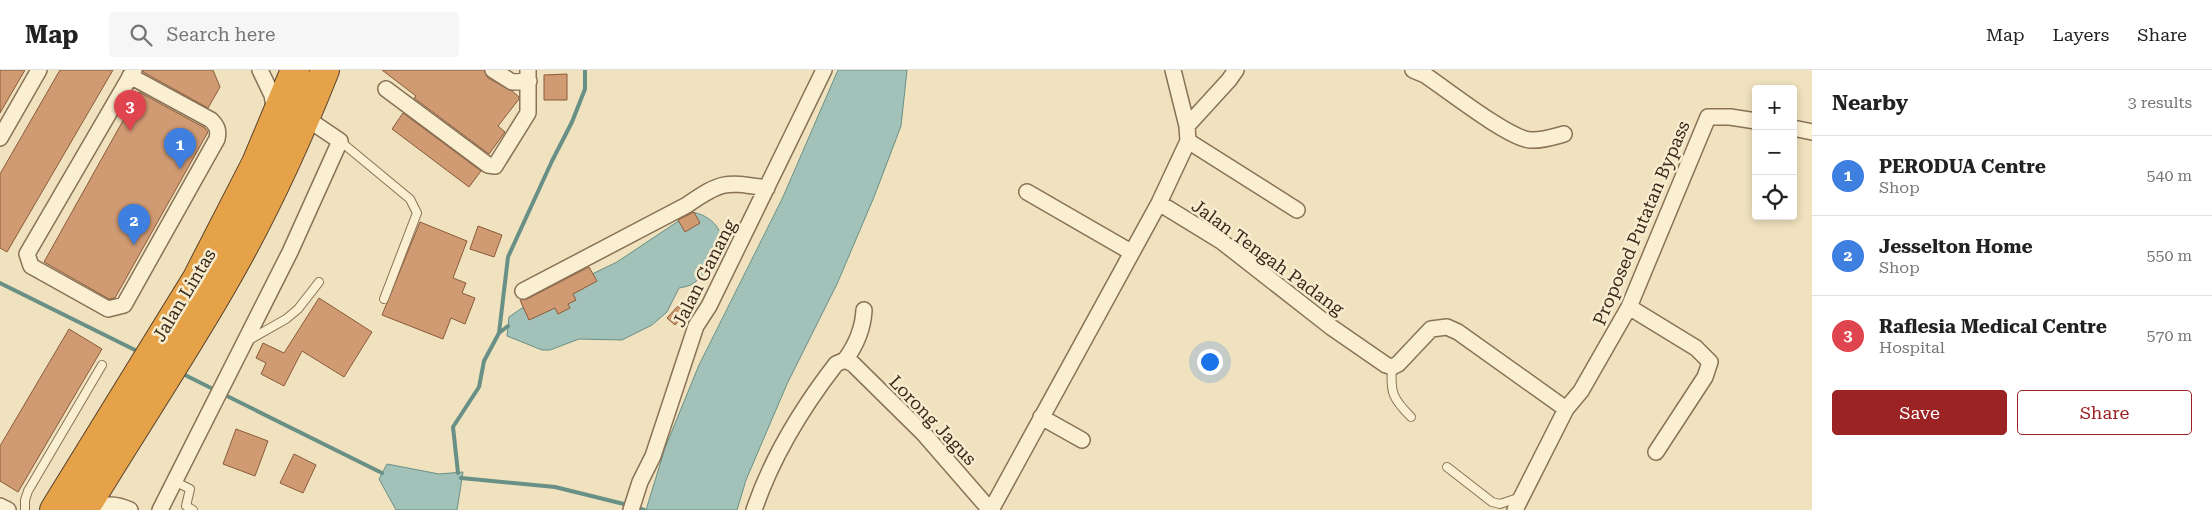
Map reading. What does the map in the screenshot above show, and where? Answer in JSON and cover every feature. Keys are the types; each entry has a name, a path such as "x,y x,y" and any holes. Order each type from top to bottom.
{"highway":[{"name":"Jalan Lintas","path":"84,510 110,466 153,374 161,336 197,278 241,194 276,119 295,70"},
{"name":"Jalan Lintas","path":"54,510 153,374 190,340 259,217 306,118 325,70"}],"street":[{"path":"0,138 39,70"},
{"path":"260,70 272,95 276,119"},
{"path":"386,89 493,166 498,165 528,113 529,75 512,82 493,70"},
{"name":"Jalan Ganang","path":"632,506 653,456 696,326 709,306 824,70"},
{"path":"1173,70 1188,133 1297,210"},
{"path":"990,510 1159,202 1188,133 1236,70"},
{"path":"1413,70 1425,75 1506,130 1523,139 1540,140 1564,134"},
{"path":"132,73 211,120 217,126 218,138 124,304 108,309 31,266 27,254 132,73"},
{"name":"Proposed Putatan Bypass","path":"1515,510 1566,408 1581,392 1628,307 1708,117 1730,116 1752,120"},
{"path":"160,510 216,403 290,252 340,140 306,118"},
{"path":"1797,129 1812,132"},
{"path":"523,291 687,204 713,187 727,184 767,188"},
{"path":"1027,192 1131,252"},
{"name":"Jalan Tengah Padang","path":"1159,202 1220,241 1331,327 1386,365 1392,367"},
{"path":"1628,307 1696,348 1710,362 1705,376 1656,452"},
{"path":"754,510 797,419 836,364 845,360 860,335 864,310"},
{"path":"1392,367 1404,358 1431,329 1447,327 1469,339 1511,371 1566,408"},
{"name":"Lorong Jagus","path":"845,360 853,364 924,434 990,510"},
{"path":"1041,417 1082,440"},
{"path":"110,466 111,484 126,508"},
{"path":"88,510 106,504 126,508"},
{"path":"0,506 8,510"}],"lane":[{"path":"340,140 410,199 417,213 384,299"},
{"path":"244,345 252,338 286,319 298,308 319,282"},
{"path":"25,510 25,500 28,492 102,365"},
{"path":"1392,367 1391,388 1399,405 1411,417"},
{"path":"1447,467 1492,502 1500,504 1522,496"},
{"path":"174,481 190,490 186,506 193,510"}],"water":[{"path":"838,70 907,70 901,126 874,197 837,284 787,384 746,480 737,510 646,510 665,448 699,365 783,197"},
{"path":"692,212 710,219 718,229 722,241 720,252 706,272 697,280 691,285 679,288 667,312 652,325 622,340 579,339 550,350 542,350 507,336 509,317 522,308 617,262"},
{"path":"387,464 439,474 463,472 457,510 396,510 379,479"}],"building":[{"path":"0,70 25,70 0,113"},
{"path":"60,70 113,70 7,252 0,248 0,174"},
{"path":"143,70 213,70 220,87 208,108 143,72"},
{"path":"382,70 484,70 488,78 512,91 519,99 498,126 505,132 489,154 414,98 416,96"},
{"path":"567,74 567,100 544,100 544,75"},
{"path":"139,92 205,128 208,132 115,298 109,299 44,262"},
{"path":"403,113 481,171 469,187 392,129"},
{"path":"694,212 700,223 685,232 678,220"},
{"path":"420,222 467,241 453,278 466,283 462,293 475,298 465,324 451,318 443,339 382,315"},
{"path":"478,226 502,235 494,257 470,249"},
{"path":"589,267 597,281 573,294 576,300 568,304 570,308 558,314 555,308 529,320 520,300 527,299"},
{"path":"319,298 372,332 344,377 302,351 284,386 261,374 266,363 256,358 263,343 284,353"},
{"path":"678,306 685,313 675,325 667,318"},
{"path":"69,329 102,349 18,492 0,481 0,446"},
{"path":"236,429 268,441 255,476 223,464"},
{"path":"294,454 316,465 303,493 280,483"}],"waterway":[{"path":"499,333 508,257 572,122 585,89 585,70"},
{"path":"0,283 139,352"},
{"path":"458,473 453,427 479,387 484,361 499,333 508,326"},
{"path":"181,373 215,390"},
{"path":"221,393 382,473"},
{"path":"461,478 555,487 628,505"},
{"path":"635,507 644,510"}],"place":[{"name":"Raflesia Medical Centre","path":"130,131"},
{"name":"PERODUA Centre","path":"180,169"},
{"name":"Jesselton Home","path":"134,245"}]}
